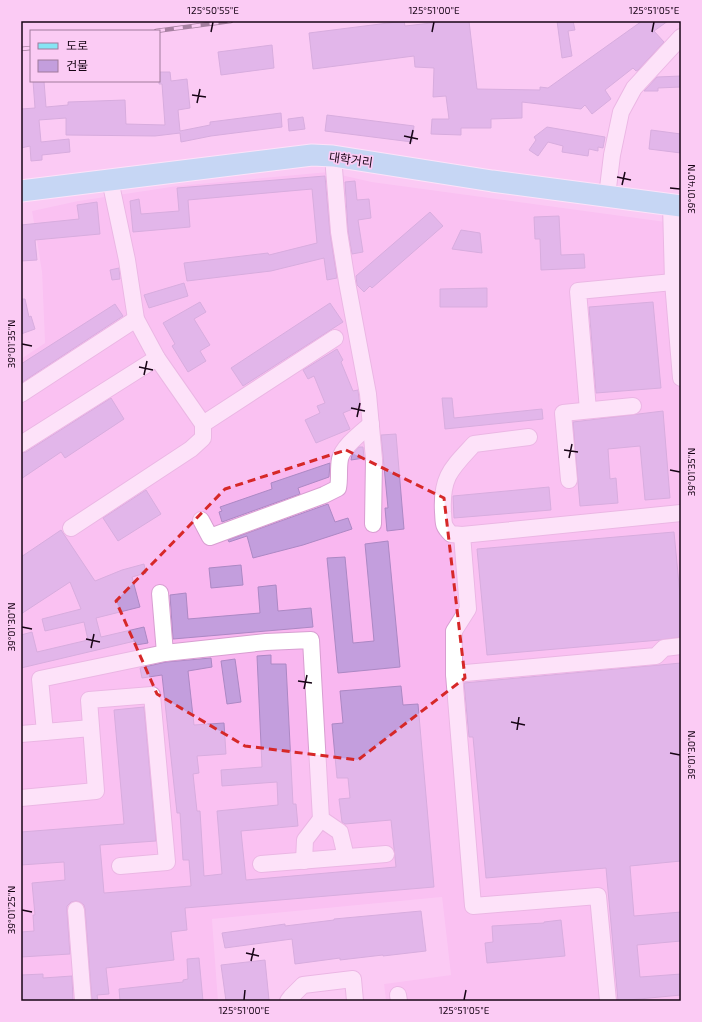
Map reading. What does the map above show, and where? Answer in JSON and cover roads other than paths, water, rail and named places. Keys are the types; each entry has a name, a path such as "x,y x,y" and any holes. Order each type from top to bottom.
{"main road":[{"name":"대학거리","path":"21,191 312,155 333,156 463,177 676,205"}],"street":[{"path":"607,196 612,155 621,112 634,88 681,37"},
{"path":"333,156 339,232 368,394 374,459 373,524"},
{"path":"71,528 190,449 203,438 203,424 157,358 136,319 127,260 110,180"},
{"path":"676,205 674,282 681,378"},
{"path":"588,410 578,291 674,282"},
{"path":"21,394 136,319"},
{"path":"203,424 335,338"},
{"path":"21,444 157,358"},
{"path":"569,480 563,413 633,406"},
{"path":"201,520 210,537 324,495 338,488 340,479 340,458 345,448 371,424"},
{"path":"529,437 474,444 453,467 445,481 442,496 444,527 451,534 462,535 681,514"},
{"path":"462,535 468,610 454,631 454,674 473,906 598,896 608,1001"},
{"path":"160,593 165,653"},
{"path":"45,732 40,679 165,653 266,642 311,640 321,819 305,840 304,861"},
{"path":"454,674 656,656 664,648 681,646"},
{"path":"21,798 96,791 89,700 152,695 167,862 120,866"},
{"path":"21,734 91,728"},
{"path":"321,819 340,832 346,857"},
{"path":"261,864 386,854"},
{"path":"76,910 83,1001"},
{"path":"288,1001 303,985 353,979 355,1001"}],"railway":[{"path":"160,30 231,21"},
{"path":"21,49 30,48"}]}
